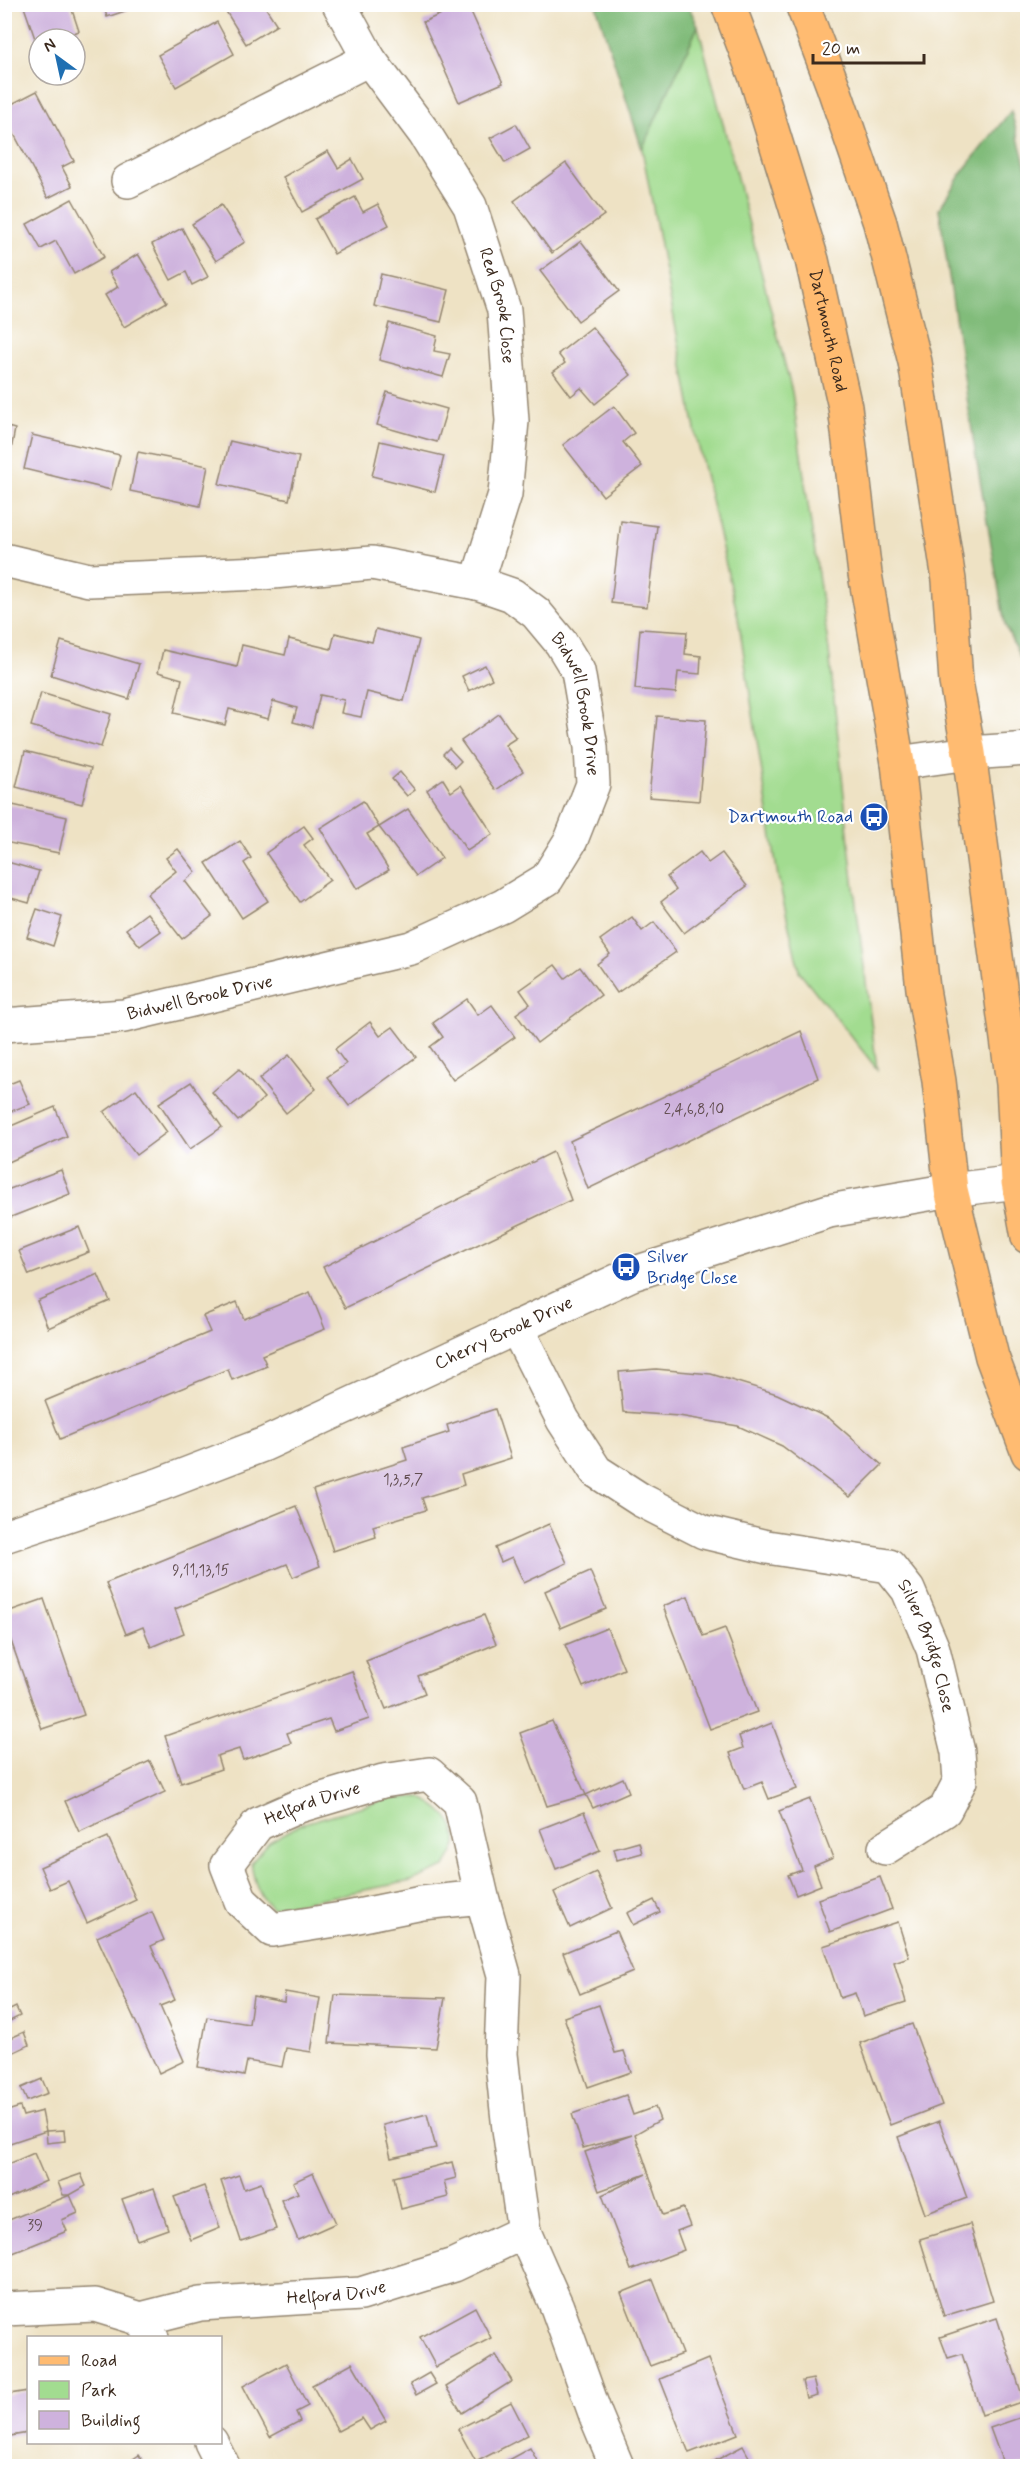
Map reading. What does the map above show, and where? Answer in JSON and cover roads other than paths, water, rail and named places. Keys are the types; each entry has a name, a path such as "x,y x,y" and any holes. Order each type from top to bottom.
{"main road":[{"name":"Dartmouth Road","path":"728,4 756,78 812,260 845,406 865,574 898,763 923,989 939,1081 951,1190 992,1357 1028,1453"},
{"path":"802,4 833,86 883,234 915,362 949,580 956,682 969,753 1013,1084 1018,1182 1028,1237"}],"street":[{"name":"Red Brook Close","path":"339,4 369,59 425,134 470,206 504,310 512,421 505,494 477,582"},
{"path":"128,181 369,59"},
{"name":"Bidwell Brook Drive","path":"4,560 89,580 262,573 372,564 477,582 512,595 536,613 561,644 578,672 591,747 593,784 571,840 547,879 503,906 411,948 124,1016 4,1025"},
{"path":"898,763 969,753 1028,749"},
{"name":"Cherry Brook Drive","path":"4,1536 161,1484 264,1444 632,1274 829,1211 951,1190 1018,1182"},
{"name":"Silver Bridge Close","path":"516,1327 563,1420 596,1471 641,1500 704,1532 767,1547 889,1566 908,1590 933,1649 958,1752 960,1781 945,1810 885,1848"},
{"name":"Helford Drive","path":"482,1897 422,1903 272,1930 241,1901 227,1865 258,1824 299,1806 383,1781 429,1774 460,1802 482,1897 504,1975 501,2054 524,2232 557,2307 596,2416 617,2466"},
{"name":"Helford Drive","path":"146,2328 200,2304 361,2294 454,2265 524,2232"},
{"path":"4,2308 95,2305 146,2328"},
{"path":"212,2444 223,2466"}],"place":[{"name":"Dartmouth Road","path":"874,817"},
{"name":"Silver Bridge Close","path":"626,1267"}]}
